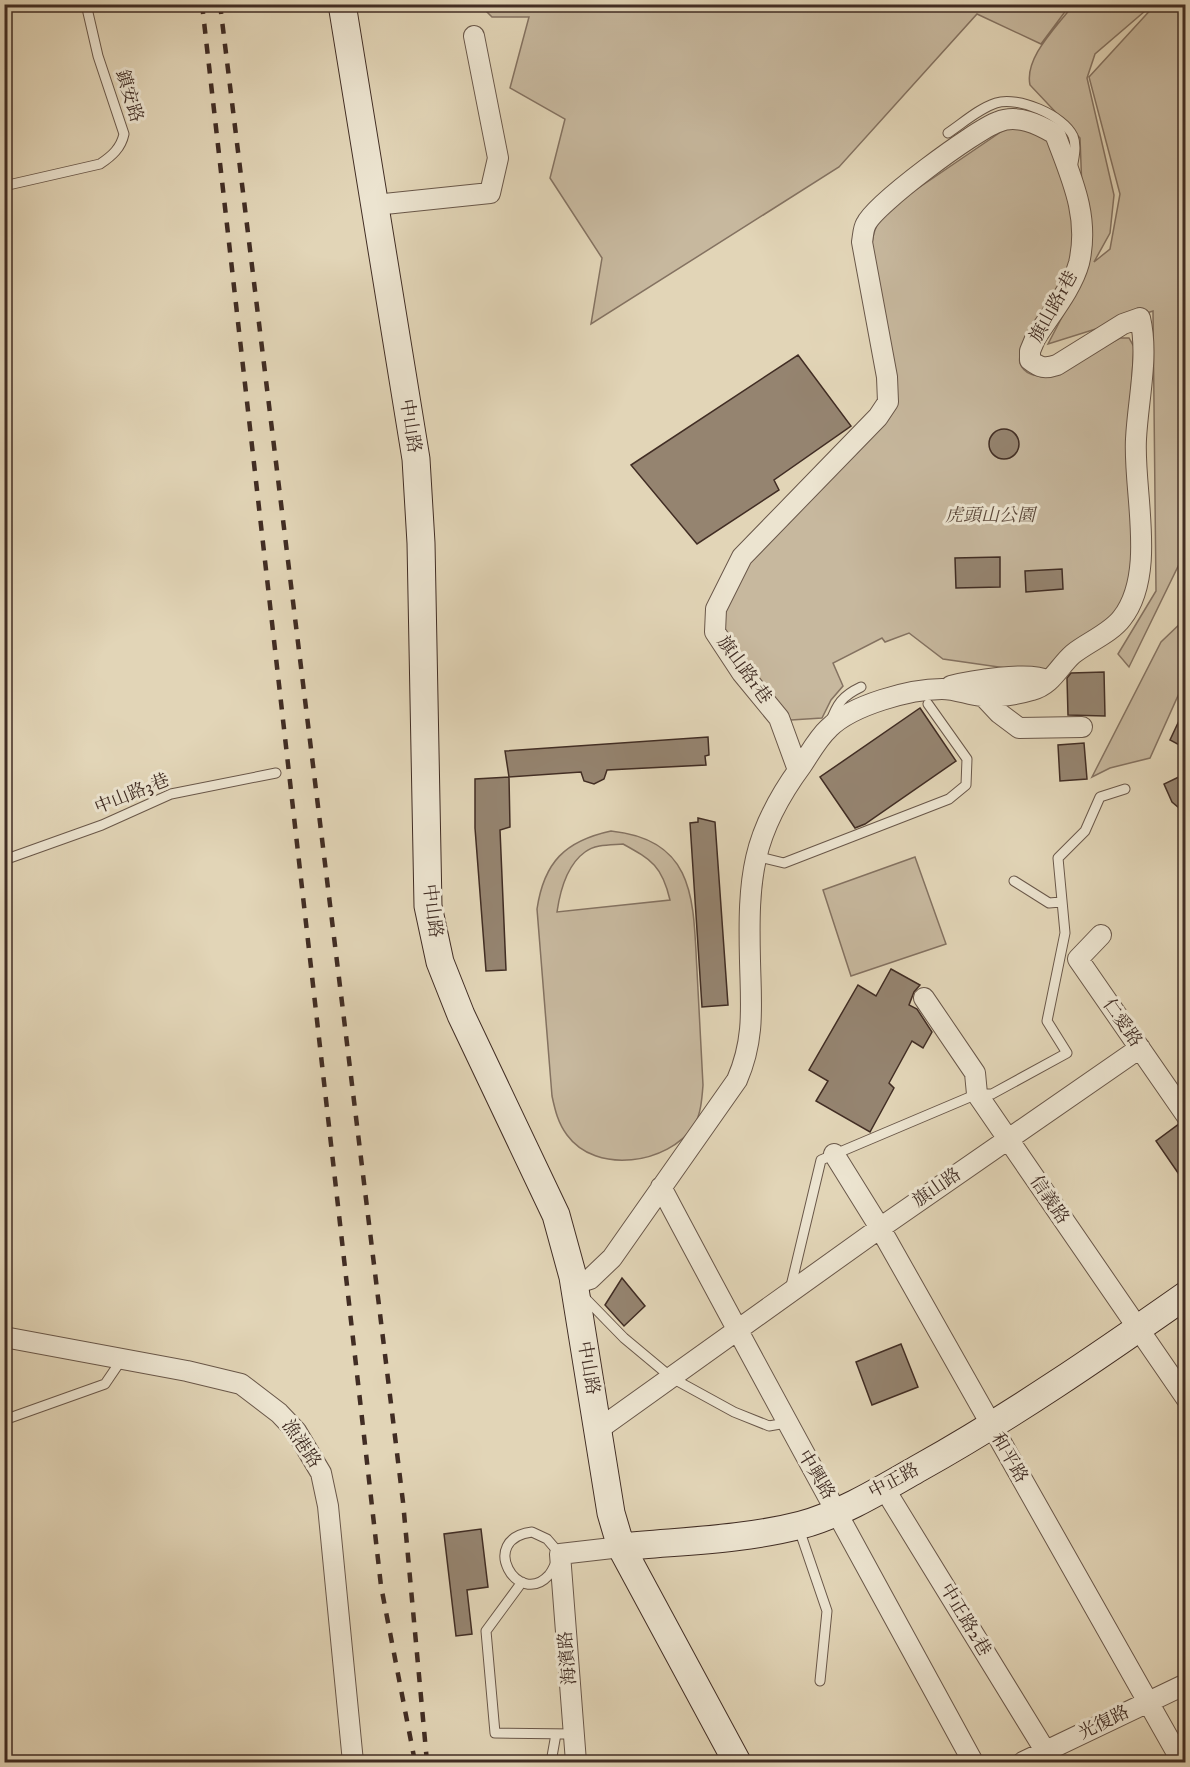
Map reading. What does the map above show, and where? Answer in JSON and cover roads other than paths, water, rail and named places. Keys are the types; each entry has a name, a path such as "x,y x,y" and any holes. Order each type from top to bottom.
{"street":[{"name":"中山路","path":"342,4 416,459 421,543 428,906 440,962 461,1015 556,1215 574,1284 611,1513 621,1547 737,1762"},
{"path":"375,205 490,193 498,158 474,36"},
{"name":"旗山路1巷","path":"798,770 779,718 742,673 716,632 716,609 742,557 878,417 888,402 885,358 862,242 865,224 897,191 998,121 1032,122 1055,134 1071,174 1083,214 1078,264 1035,339 1030,351 1030,360 1038,366 1047,368 1057,365 1123,324 1140,318 1144,336 1135,442 1140,507 1138,577 1132,601 1122,620 1068,658 1048,682"},
{"path":"574,1284 590,1279 612,1258 661,1186 722,1104 748,1056 752,1034 749,891 755,856 768,820 798,770 828,728 844,717 888,699 934,696 984,697 1033,690 1048,682 1044,678 970,681 934,696"},
{"path":"984,697 999,713 1019,728 1082,727"},
{"name":"仁愛路","path":"1101,935 1078,959 1185,1115"},
{"name":"信義路","path":"924,998 975,1073 977,1094 1185,1398"},
{"name":"旗山路","path":"599,1430 880,1228 1140,1048"},
{"name":"和平路","path":"834,1155 880,1228 1182,1762"},
{"name":"中興路","path":"661,1186 786,1423 837,1510 973,1762"},
{"name":"中正路","path":"560,1554 798,1526 837,1510 884,1488 992,1427 1185,1295"},
{"name":"漁港路","path":"4,1337 241,1384 279,1413 296,1431 321,1473 328,1506 353,1762"},
{"name":"中正路2巷","path":"884,1488 1046,1752"},
{"name":"海濱路","path":"560,1554 565,1734 576,1762"},
{"name":"光復路","path":"1023,1762 1185,1684"}],"lane":[{"name":"鎮安路","path":"4,186 100,164 113,155 122,142 124,134 98,56 86,4"},
{"path":"948,133 997,102 1015,101 1033,105 1068,129 1073,138 1075,151 1071,174"},
{"path":"828,728 837,703 861,687"},
{"path":"755,856 784,863 949,799 966,785 967,759 934,696"},
{"name":"中山路3巷","path":"4,860 102,825 171,794 276,773"},
{"path":"790,1292 821,1160 977,1094 992,1094 1068,1053 1047,1021 1065,933 1059,858 1085,831 1100,797 1125,789"},
{"path":"1014,880 1048,903 1061,902"},
{"path":"574,1284 608,1323 672,1378 734,1412 769,1426 786,1423"},
{"path":"4,1420 105,1384 122,1359"},
{"path":"798,1526 827,1611 820,1681"},
{"path":"532,1532 540,1534 560,1554 548,1576 533,1584 522,1582 510,1575 504,1559 506,1551 516,1537 532,1532"},
{"path":"522,1582 486,1631 495,1733 565,1734 551,1762"}],"railway":[{"path":"202,4 381,1586 415,1762"},
{"path":"220,4 403,1502 427,1762"}],"park label":[{"name":"虎頭山公園","path":"990,516"}]}
